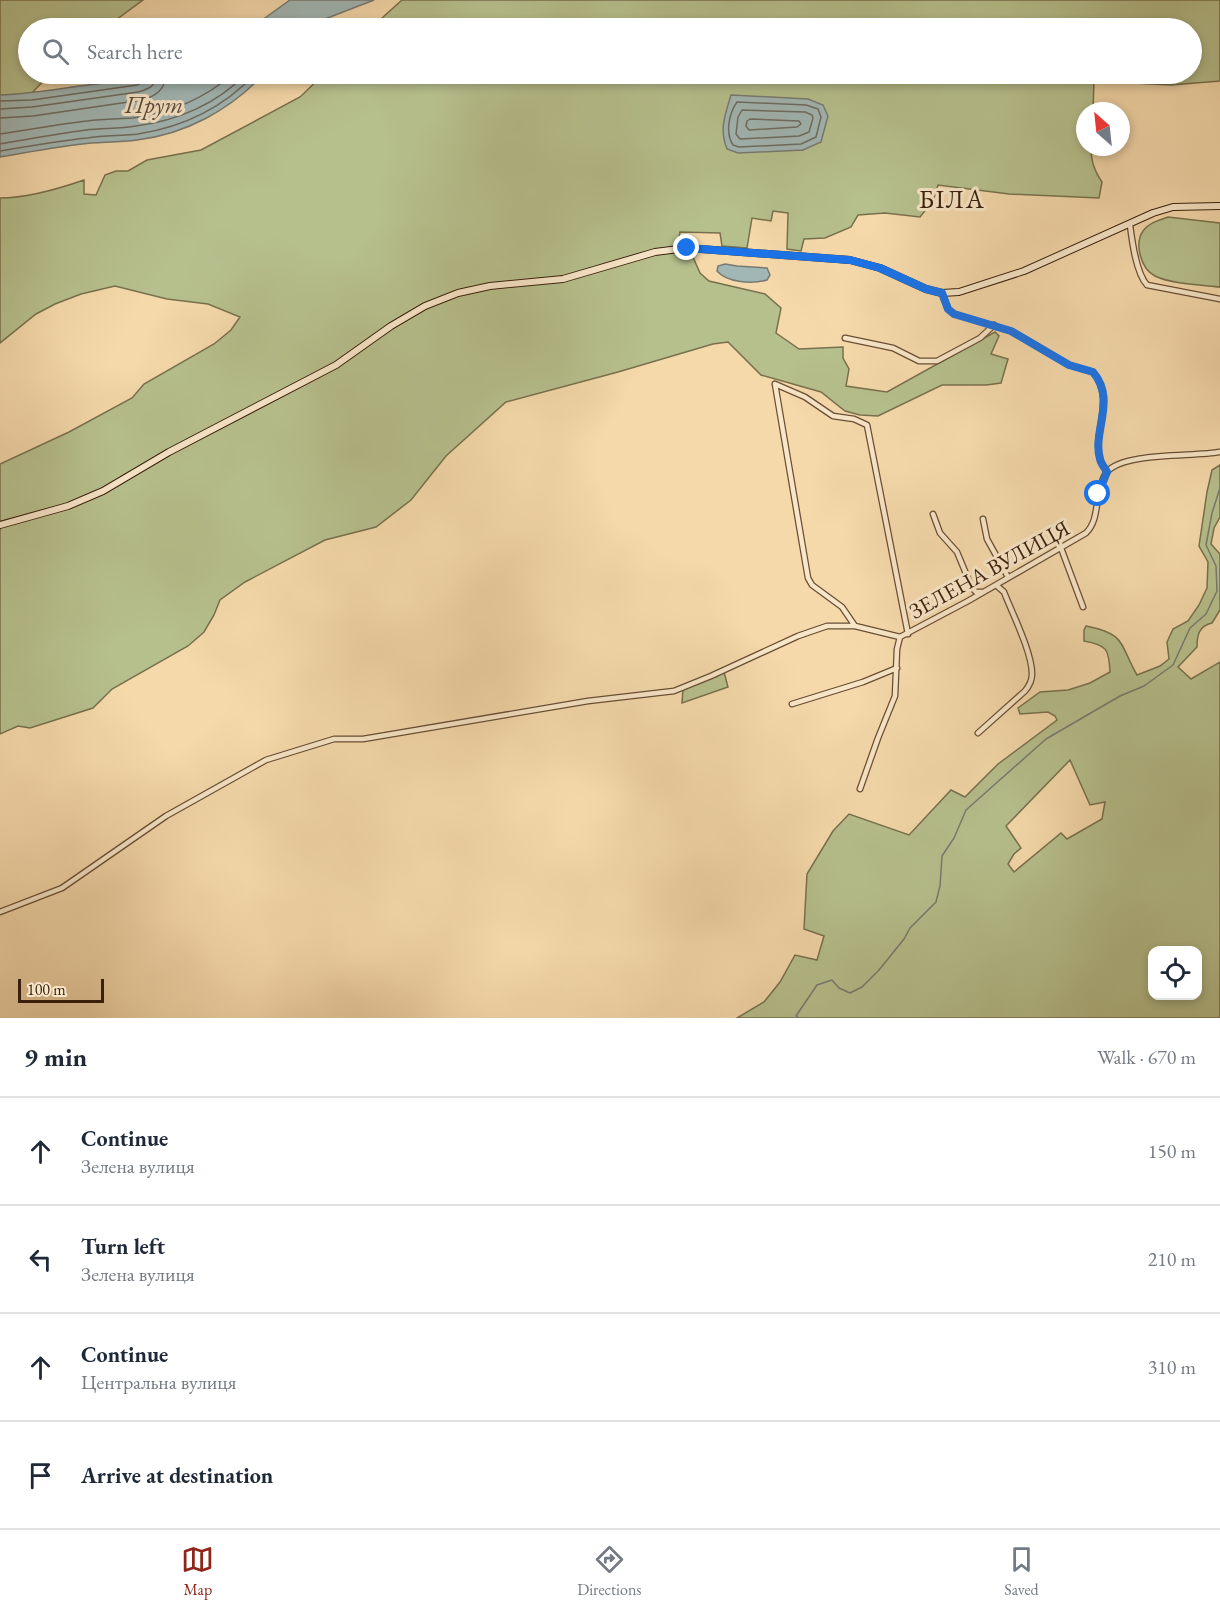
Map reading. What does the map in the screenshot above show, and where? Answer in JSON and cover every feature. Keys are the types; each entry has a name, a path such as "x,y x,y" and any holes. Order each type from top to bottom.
{"main road":[{"path":"0,525 68,506 104,491 169,452 336,365 391,326 425,306 458,293 490,286 563,279 655,252 687,248 850,260 880,268 926,289 942,293 958,292 1024,271 1153,213 1173,207 1220,206"}],"street":[{"path":"1130,225 1141,279 1148,285 1220,298"},
{"path":"942,293 948,309 954,314 994,325 1027,339 1069,365 1093,372 1097,377 1104,399 1100,459 1107,472 1123,462 1136,459 1220,452"},
{"path":"845,338 893,348 919,361 937,361 951,356 980,338 994,325"},
{"path":"855,626 842,607 812,585 808,578 775,384 805,397 833,416 854,419 867,425 908,634"},
{"name":"ЗЕЛЕНА ВУЛИЦЯ","path":"0,912 62,888 166,816 266,760 334,739 363,739 588,700 674,691 798,636 827,626 855,626 900,637 908,634 1061,548 1090,529 1094,521 1098,494 1107,472"},
{"path":"933,514 940,533 957,552 972,588 976,592 982,592"},
{"path":"983,519 987,539 1008,577"},
{"path":"1061,548 1083,607"},
{"path":"978,733 1025,691 1031,684 1032,678 1029,657 1017,624 1004,592 996,585"},
{"path":"860,789 896,696 897,649 900,637"},
{"path":"792,704 863,682 897,668"}],"green space":[{"path":"0,0 143,0 119,18 18,18 18,84 40,84 31,94 0,95"},
{"path":"402,0 1220,0 1220,81 1202,82 1202,18 382,18"},
{"path":"314,84 1094,84 1093,102 1076,102 1076,156 1092,156 1102,182 1099,198 1009,194 938,185 933,201 920,217 885,213 858,215 851,227 825,238 804,239 801,251 787,249 788,213 773,211 771,221 752,218 747,248 722,246 720,233 680,232 677,252 693,257 700,273 709,281 765,294 781,308 776,333 799,349 843,347 843,358 849,369 846,386 887,392 995,332 999,336 991,354 1008,359 1001,383 942,385 878,416 860,415 845,411 821,392 761,375 728,342 713,344 506,402 446,456 411,500 376,527 325,540 245,582 220,600 204,632 188,646 112,689 93,708 30,728 18,726 0,734 0,464 69,432 132,398 144,384 214,344 231,330 240,317 208,304 167,299 115,286 81,294 55,304 36,314 0,343 0,198 32,195 84,180 84,194 96,195 105,175 116,171 128,171 147,160 201,150 300,97","holes":["808,99 803,150 774,150"]},
{"path":"1168,217 1220,223 1220,287 1169,281 1155,276 1146,268 1140,256 1140,236 1148,226"},
{"path":"1220,465 1220,517 1214,528 1211,544 1220,554 1220,610 1212,623 1202,629 1198,635 1197,647 1178,667 1191,679 1220,662 1220,1018 737,1018 764,1002 780,982 795,955 817,960 824,936 804,929 807,874 833,831 849,814 909,835 951,790 965,797 998,764 1057,720 1048,712 1020,714 1018,708 1040,692 1068,690 1090,683 1110,672 1109,658 1105,649 1098,644 1084,641 1086,626 1099,629 1115,637 1124,648 1137,675 1160,666 1169,659 1167,642 1173,629 1188,621 1207,588 1208,562 1199,546 1212,470","holes":["1070,760 1090,805 1105,802 1102,819 1067,839 1061,833 1014,872 1008,864 1021,848 1006,826"]},
{"path":"724,672 728,687 682,703 683,689"}],"water":[{"path":"290,0 374,0 328,18 265,18"},
{"name":"Прут","path":"100,84 254,84 222,109 173,132 137,140 79,144 0,157 0,95"},
{"path":"731,95 808,99 823,105 828,116 821,142 803,150 738,153 727,149 723,128"},
{"path":"725,264 767,268 770,275 767,280 761,281 734,280 717,271 718,266"}],"waterway":[{"path":"799,1018 796,1016 817,985 832,980 839,988 850,993 862,987 879,970 910,928 936,902 940,886 942,856 954,838 966,810 1046,739 1120,696 1144,686 1173,665 1190,628 1206,614 1217,591 1216,566 1206,545 1212,513 1220,488"}],"district":[{"name":"БІЛА","path":"952,199"}],"route":[{"path":"687,248 826,257 850,260 880,268 926,289 942,293 948,309 954,314 1011,331 1069,365 1093,372 1100,383 1104,399 1100,459 1107,472 1098,494"}]}
